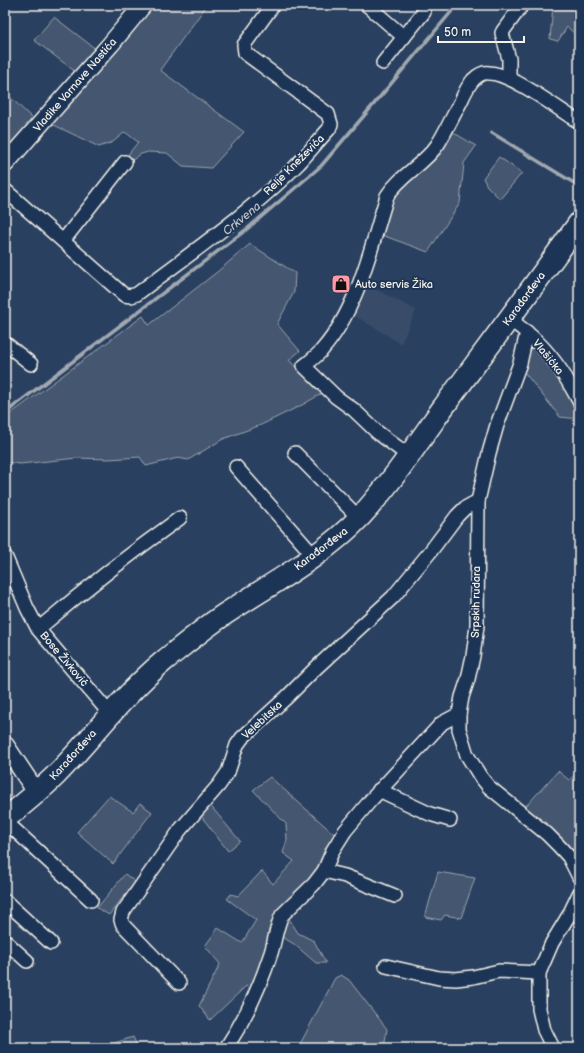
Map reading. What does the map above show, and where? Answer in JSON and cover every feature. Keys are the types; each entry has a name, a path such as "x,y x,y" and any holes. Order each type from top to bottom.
{"main road":[{"name":"Karađorđeva","path":"5,820 38,792 56,774 135,686 184,644 224,614 314,556 340,536 359,518 376,499 409,456 579,224"}],"street":[{"name":"Vladike Varnave Nastića","path":"5,164 110,45 143,5"},
{"name":"Relje Kneževića","path":"5,190 124,295 131,296 137,294 234,220 268,192 298,163 329,129 331,124 328,114 245,53 244,45 273,5"},
{"path":"367,5 404,36"},
{"path":"509,77 509,59 502,34 503,30 522,5"},
{"path":"383,63 424,12"},
{"path":"409,456 377,432 354,410 336,397 304,366 321,352 328,343 346,312 361,278 387,196 392,188 431,154 445,132 469,86 475,78 483,73 488,72 509,77 579,122"},
{"path":"63,241 125,162"},
{"name":"Vlašićka","path":"510,319 527,332 552,359 573,389 579,401"},
{"name":"Srpskih rudara","path":"527,332 520,363 497,425 478,500 477,626 470,671 458,714 459,729 467,755 480,776 489,787 547,834 559,846 568,856 579,877"},
{"path":"5,343 31,364"},
{"path":"295,453 359,518"},
{"path":"236,467 314,556"},
{"name":"Velebitska","path":"179,983 123,925 121,920 123,912 180,830 219,786 228,772 237,745 242,738 393,597 464,508 478,500"},
{"path":"38,629 133,552 180,518"},
{"name":"Bose Živković","path":"5,556 27,608 38,629 105,708 111,713"},
{"path":"226,1048 236,1033 255,996 271,953 279,921 282,915 314,884 324,871 333,850 345,831 379,790 442,723 458,714"},
{"path":"5,746 38,792"},
{"path":"379,790 430,814 450,820"},
{"path":"5,820 91,900"},
{"path":"324,871 345,876 395,896"},
{"path":"553,1048 544,1030 539,1009 539,973 552,943 569,915 579,894"},
{"path":"5,901 51,943"},
{"path":"5,941 27,961"},
{"path":"386,966 439,978 450,979 473,977 499,970 539,973"}],"shaded area":[{"path":"153,5 207,5 160,70 244,132 211,168 183,166 167,153 148,152 141,154 131,161 127,156 138,142 125,132 113,142 99,147 50,123 130,36"},
{"path":"553,5 579,5 579,37 567,27 558,41 550,39"},
{"path":"54,17 97,50 77,73 34,40"},
{"path":"5,92 34,120 8,148 5,145"},
{"path":"451,131 476,146 464,163 460,203 428,252 379,234 390,200"},
{"path":"499,157 522,173 500,199 487,186 483,178"},
{"path":"250,244 295,273 294,292 277,324 300,351 289,360 321,394 261,425 223,439 188,460 178,458 146,466 140,457 109,459 77,458 20,464 5,462 5,418 143,316 149,325"},
{"path":"365,284 416,310 401,344 352,314"},
{"path":"531,348 540,355 561,380 576,407 579,419 560,417 524,372 527,351"},
{"path":"558,771 569,780 579,771 579,853 575,855 525,807"},
{"path":"270,777 334,834 323,859 312,878 277,913 252,992 246,986 210,1020 199,1006 220,964 205,946 218,928 242,943 256,920 227,899 231,894 238,896 262,871 273,884 294,861 283,853 287,840 286,824 253,790"},
{"path":"109,796 133,812 140,803 152,812 113,864 77,832"},
{"path":"209,804 240,841 228,851 198,812"},
{"path":"438,872 475,878 461,918 445,915 441,920 425,917"},
{"path":"125,874 135,882 109,915 97,908"},
{"path":"288,917 298,933 314,941 326,963 316,963 294,944 282,937 282,929"},
{"path":"341,975 349,980 387,1029 384,1048 298,1048 335,978"},
{"path":"133,1037 138,1048 99,1048"}],"waterway":[{"name":"Crkvena","path":"5,413 247,229 321,166 457,5"},
{"path":"492,133 579,186"}],"place":[{"name":"Auto servis Žika","path":"341,284"}]}
